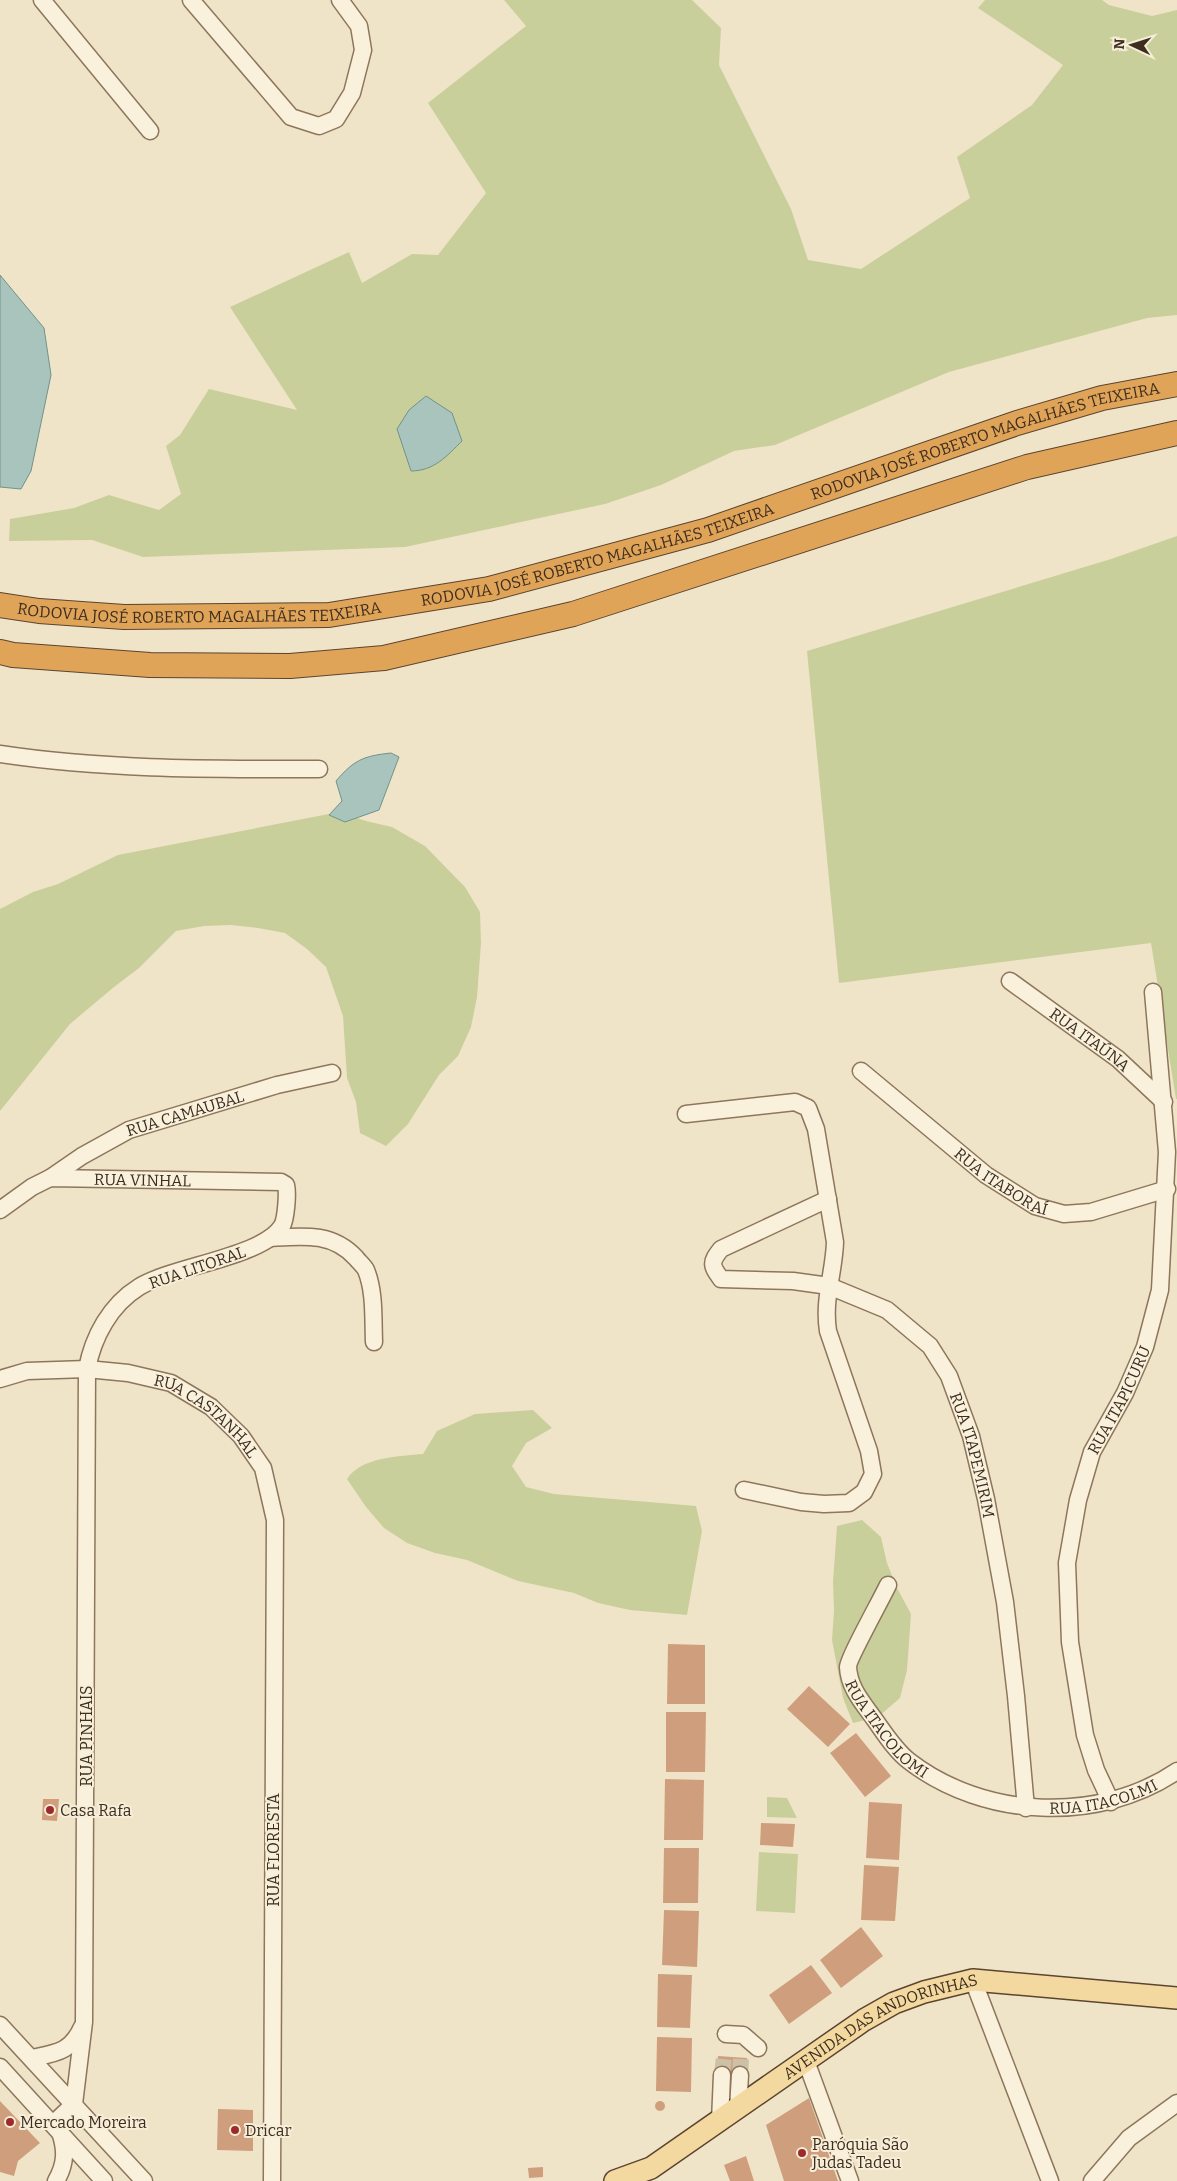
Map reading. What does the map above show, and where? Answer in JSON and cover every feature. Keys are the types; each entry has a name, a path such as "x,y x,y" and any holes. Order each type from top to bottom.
{"highway":[{"name":"RODOVIA JOSÉ ROBERTO MAGALHÃES TEIXEIRA","path":"0,605 39,611 124,617 329,615 489,589 708,530 1017,422 1102,398 1177,384"},
{"path":"0,652 13,655 150,665 290,666 384,658 573,614 1027,468 1177,433"}],"main road":[{"name":"AVENIDA DAS ANDORINHAS","path":"614,2181 654,2174 720,2121 864,2020 894,2003 924,1992 973,1980 1177,1998"}],"street":[{"path":"42,0 150,131"},
{"path":"191,0 291,117 319,126 336,119 352,93 363,50 358,26 340,0"},
{"path":"0,754 83,764 218,769 319,769"},
{"name":"RUA ITAÚNA","path":"1010,981 1118,1058 1164,1102"},
{"name":"RUA ITAPICURU","path":"1112,1802 1096,1770 1085,1735 1070,1642 1067,1563 1078,1500 1092,1452 1125,1392 1145,1347 1160,1290 1167,1189 1167,1152 1164,1102 1152,992"},
{"name":"RUA ITABORAÍ","path":"861,1071 986,1175 1035,1206 1064,1214 1091,1212 1167,1189"},
{"name":"RUA CAMAUBAL","path":"50,1178 82,1156 129,1130 277,1085 332,1073"},
{"path":"686,1114 795,1102 808,1108 816,1129 835,1242 825,1312 828,1331 869,1451 872,1474 864,1492 850,1503 824,1504 801,1502 744,1490"},
{"name":"RUA VINHAL","path":"0,1210 32,1187 50,1178 280,1182 286,1185 288,1192"},
{"name":"RUA LITORAL","path":"87,1369 90,1349 100,1328 119,1304 138,1288 157,1278 252,1248 270,1238 283,1225 288,1192"},
{"name":"RUA ITAPEMIRIM","path":"828,1199 721,1249 714,1259 713,1268 721,1279 793,1281 829,1286 887,1310 904,1322 930,1346 952,1385 971,1436 978,1463 1005,1602 1026,1808"},
{"path":"270,1238 301,1236 326,1238 351,1252 366,1268 371,1294 374,1342"},
{"path":"0,1379 27,1371 87,1369"},
{"name":"RUA CASTANHAL","path":"87,1369 128,1372 171,1384 211,1407 241,1436 263,1468 275,1520"},
{"name":"RUA PINHAIS","path":"74,2104 84,2022 87,1369"},
{"name":"RUA FLORESTA","path":"272,2181 275,1520"},
{"name":"RUA ITACOLOMI","path":"888,1585 848,1664 851,1685 888,1739 909,1761 962,1790 992,1801 1026,1808"},
{"name":"RUA ITACOLMI","path":"1026,1808 1069,1807 1112,1802 1138,1793 1177,1771"},
{"path":"973,1980 1050,2181"},
{"path":"32,2058 60,2052 76,2040 84,2022"},
{"path":"0,2024 144,2181"},
{"path":"726,2034 743,2035 758,2048"},
{"path":"806,2060 850,2181"},
{"path":"0,2067 57,2126 104,2181"},
{"path":"720,2121 722,2075"},
{"path":"738,2109 740,2075"},
{"path":"1092,2181 1129,2138 1177,2103"},
{"path":"57,2126 74,2104"},
{"path":"56,2181 65,2162 65,2146 57,2126"}],"green space":[{"path":"504,0 692,0 721,28 719,65 791,209 808,260 861,269 970,198 957,157 1032,105 1063,65 978,8 985,0 1102,0 1109,5 1152,16 1177,10 1177,315 1147,318 949,372 775,445 734,451 661,485 605,504 405,547 143,557 92,540 9,541 10,519 74,508 109,495 159,510 181,494 166,446 180,435 209,389 297,410 230,307 349,252 362,283 412,254 438,255 486,193 428,103 526,26"},
{"path":"1177,536 1176,1099 1151,943 839,983 807,651 1111,559"},
{"path":"339,812 392,827 425,846 465,887 480,912 481,943 477,997 471,1027 458,1056 439,1075 408,1124 386,1146 360,1133 356,1102 347,1078 343,1016 326,967 307,949 285,933 231,925 204,926 176,931 139,968 70,1024 0,1111 0,909 33,892 58,884 118,855"},
{"path":"533,1410 552,1428 526,1443 512,1466 526,1487 554,1494 696,1506 702,1531 687,1615 630,1610 598,1603 574,1593 518,1581 467,1560 435,1553 407,1543 384,1528 366,1507 347,1479 353,1472 371,1462 393,1457 423,1454 437,1431 475,1414"},
{"path":"862,1520 881,1537 887,1563 897,1588 911,1614 907,1670 900,1698 878,1717 853,1723 843,1698 832,1640 833,1582 837,1526"},
{"path":"767,1797 787,1798 797,1818 767,1817"},
{"path":"759,1852 798,1854 795,1913 756,1911"}],"water":[{"path":"0,275 44,328 51,375 31,471 21,489 0,487"},
{"path":"426,396 452,413 462,441 440,462 427,468 411,471 397,429 409,410"},
{"path":"391,753 399,757 379,810 345,822 329,815 342,801 336,781 348,768 360,760"}],"building":[{"path":"668,1644 705,1645 705,1704 667,1704"},
{"path":"809,1686 850,1724 828,1747 787,1709"},
{"path":"666,1712 706,1712 705,1772 666,1772"},
{"path":"856,1733 891,1776 865,1797 830,1753"},
{"path":"665,1779 704,1780 703,1840 664,1840"},
{"name":"Casa Rafa","path":"43,1799 59,1799 57,1821 42,1820"},
{"path":"869,1802 902,1804 899,1860 866,1858"},
{"path":"761,1823 795,1824 793,1847 760,1845"},
{"path":"664,1848 699,1848 698,1903 663,1903"},
{"path":"864,1865 899,1867 895,1921 861,1920"},
{"path":"664,1910 699,1911 697,1967 662,1965"},
{"path":"861,1927 883,1956 841,1988 820,1960"},
{"path":"811,1965 832,1993 789,2024 769,1995"},
{"path":"658,1974 692,1975 690,2028 657,2027"},
{"path":"657,2037 692,2038 691,2092 656,2091"},
{"path":"718,2056 747,2058 746,2076 735,2083 726,2083 716,2074"},
{"name":"Paróquia São Judas Tadeu","path":"809,2098 838,2181 784,2181 766,2125"},
{"name":"Mercado Moreira","path":"0,2101 40,2143 18,2161 14,2176 0,2172"},
{"path":"658,2101 662,2101 665,2106 664,2110 658,2111 655,2108 655,2104"},
{"name":"Dricar","path":"218,2109 253,2110 253,2151 217,2150"},
{"path":"746,2156 754,2181 730,2181 724,2165"},
{"path":"543,2167 543,2177 529,2178 528,2168"}],"tunnel":[{"path":"722,2075 724,2056"},
{"path":"740,2075 741,2058"}],"place":[{"name":"Casa Rafa","path":"50,1810"},
{"name":"Mercado Moreira","path":"10,2122"},
{"name":"Dricar","path":"235,2130"},
{"name":"Paróquia São Judas Tadeu","path":"802,2153"}]}
